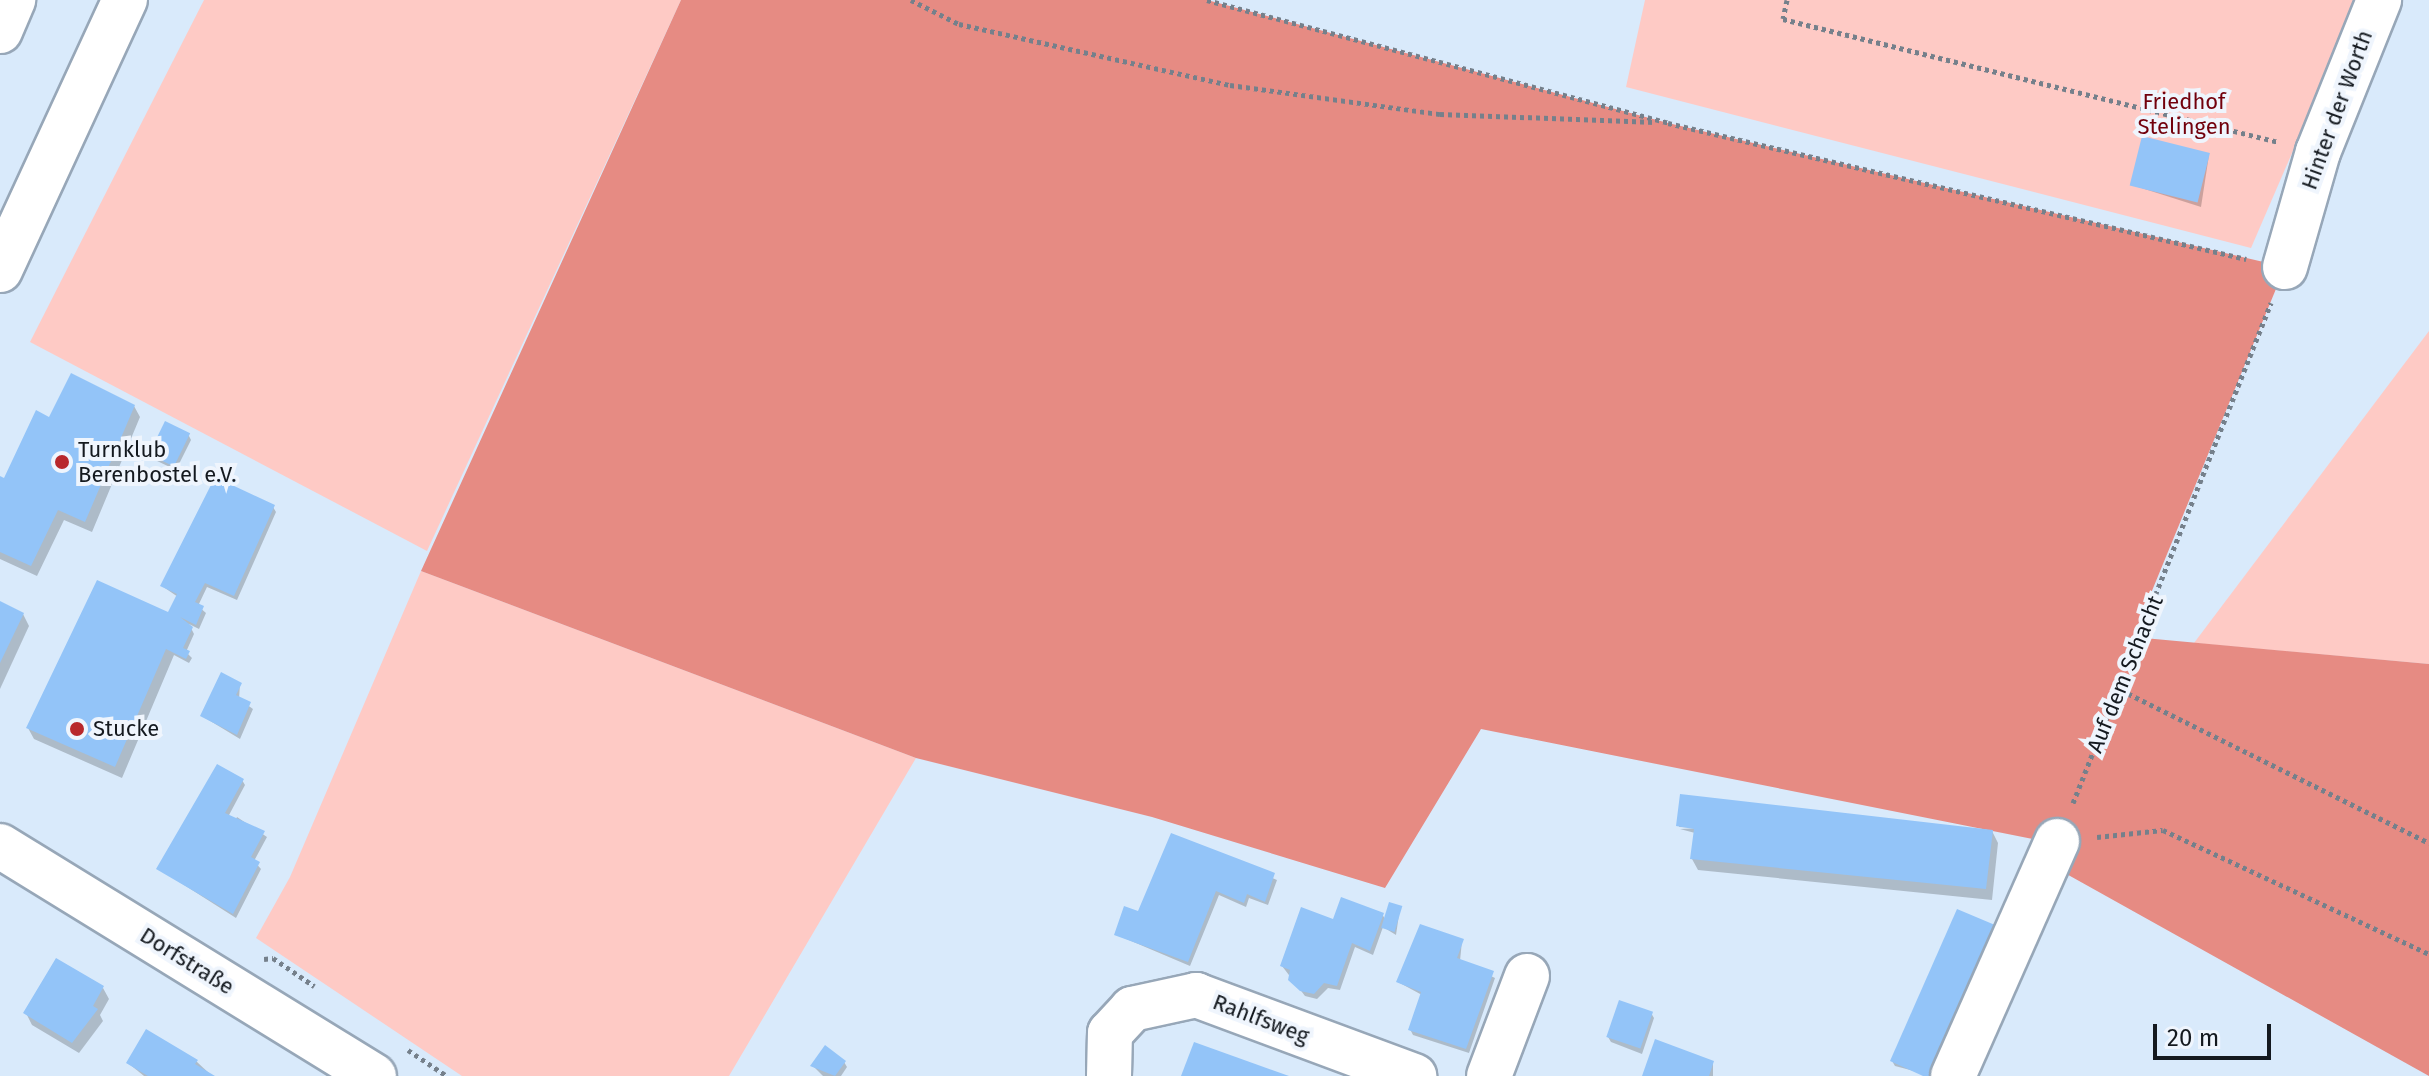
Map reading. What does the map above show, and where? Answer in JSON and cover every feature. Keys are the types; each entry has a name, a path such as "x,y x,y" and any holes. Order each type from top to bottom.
{"street":[{"path":"0,31 13,0"},
{"path":"0,270 125,0"},
{"name":"Hinter der Worth","path":"2285,267 2318,152 2379,0"},
{"path":"1953,1076 2057,841"},
{"name":"Dorfstraße","path":"0,846 374,1076"},
{"path":"1489,1076 1527,976"},
{"name":"Rahlfsweg","path":"1109,1076 1110,1033 1132,1009 1196,995 1414,1076"}],"path":[{"path":"911,0 959,24 1230,85 1440,114 1668,123"},
{"path":"1207,0 1668,123 2285,267"},
{"path":"1787,0 1783,19 2318,152"},
{"name":"Auf dem Schacht","path":"2057,841 2121,690 2285,267"},
{"path":"2121,690 2429,843"},
{"path":"2057,841 2163,830 2429,954"}],"green space":[{"path":"204,0 681,0 427,551 30,342"},
{"name":"Friedhof Stelingen","path":"1645,0 2358,0 2251,248 1626,87"},
{"path":"2429,331 2429,664 2194,643"},
{"path":"421,571 916,758 729,1076 462,1076 256,938 290,877"}],"shaded area":[{"path":"681,0 1207,0 1668,123 2285,267 2133,637 2429,664 2429,1076 2045,862 2063,845 1481,729 1385,888 1152,817 916,758 421,571"}],"building":[{"path":"2142,136 2210,153 2198,202 2130,185"},
{"name":"Turnklub Berenbostel e.V.","path":"71,373 135,405 85,522 58,510 31,566 0,552 0,476 4,478 36,410 49,417"},
{"path":"165,421 190,433 174,467 149,454"},
{"path":"215,477 275,505 234,596 205,583 195,602 204,606 196,625 180,617 193,627 183,648 190,651 186,659 166,649 115,767 26,728 97,580 168,612 177,594 160,586"},
{"path":"0,601 24,613 0,663"},
{"path":"221,672 242,683 236,695 251,702 237,735 200,716"},
{"path":"217,764 244,779 225,813 265,831 251,857 260,862 233,914 156,869"},
{"path":"1680,794 1993,830 1986,889 1690,859 1694,829 1676,826"},
{"path":"1171,833 1275,873 1265,902 1247,894 1244,903 1216,891 1188,962 1114,935 1124,906 1138,911"},
{"path":"1341,897 1384,913 1370,951 1352,943 1337,986 1324,983 1314,994 1300,991 1288,980 1290,970 1280,966 1301,907 1333,919"},
{"path":"1389,902 1402,906 1394,932 1381,928"},
{"path":"1957,909 1995,925 1929,1076 1923,1076 1890,1061"},
{"path":"1420,924 1464,939 1457,958 1494,971 1466,1049 1408,1030 1421,992 1396,982"},
{"path":"56,958 104,986 93,1006 98,1009 72,1043 23,1013"},
{"path":"1619,1000 1653,1012 1640,1049 1606,1037"},
{"path":"146,1029 198,1060 195,1064 215,1076 148,1076 126,1063"},
{"path":"1655,1039 1714,1061 1709,1076 1642,1076"},
{"path":"1194,1042 1289,1076 1181,1076"},
{"path":"825,1045 846,1061 835,1076 810,1066"}],"place":[{"name":"Turnklub Berenbostel e.V.","path":"62,462"},
{"name":"Stucke","path":"77,729"}]}
